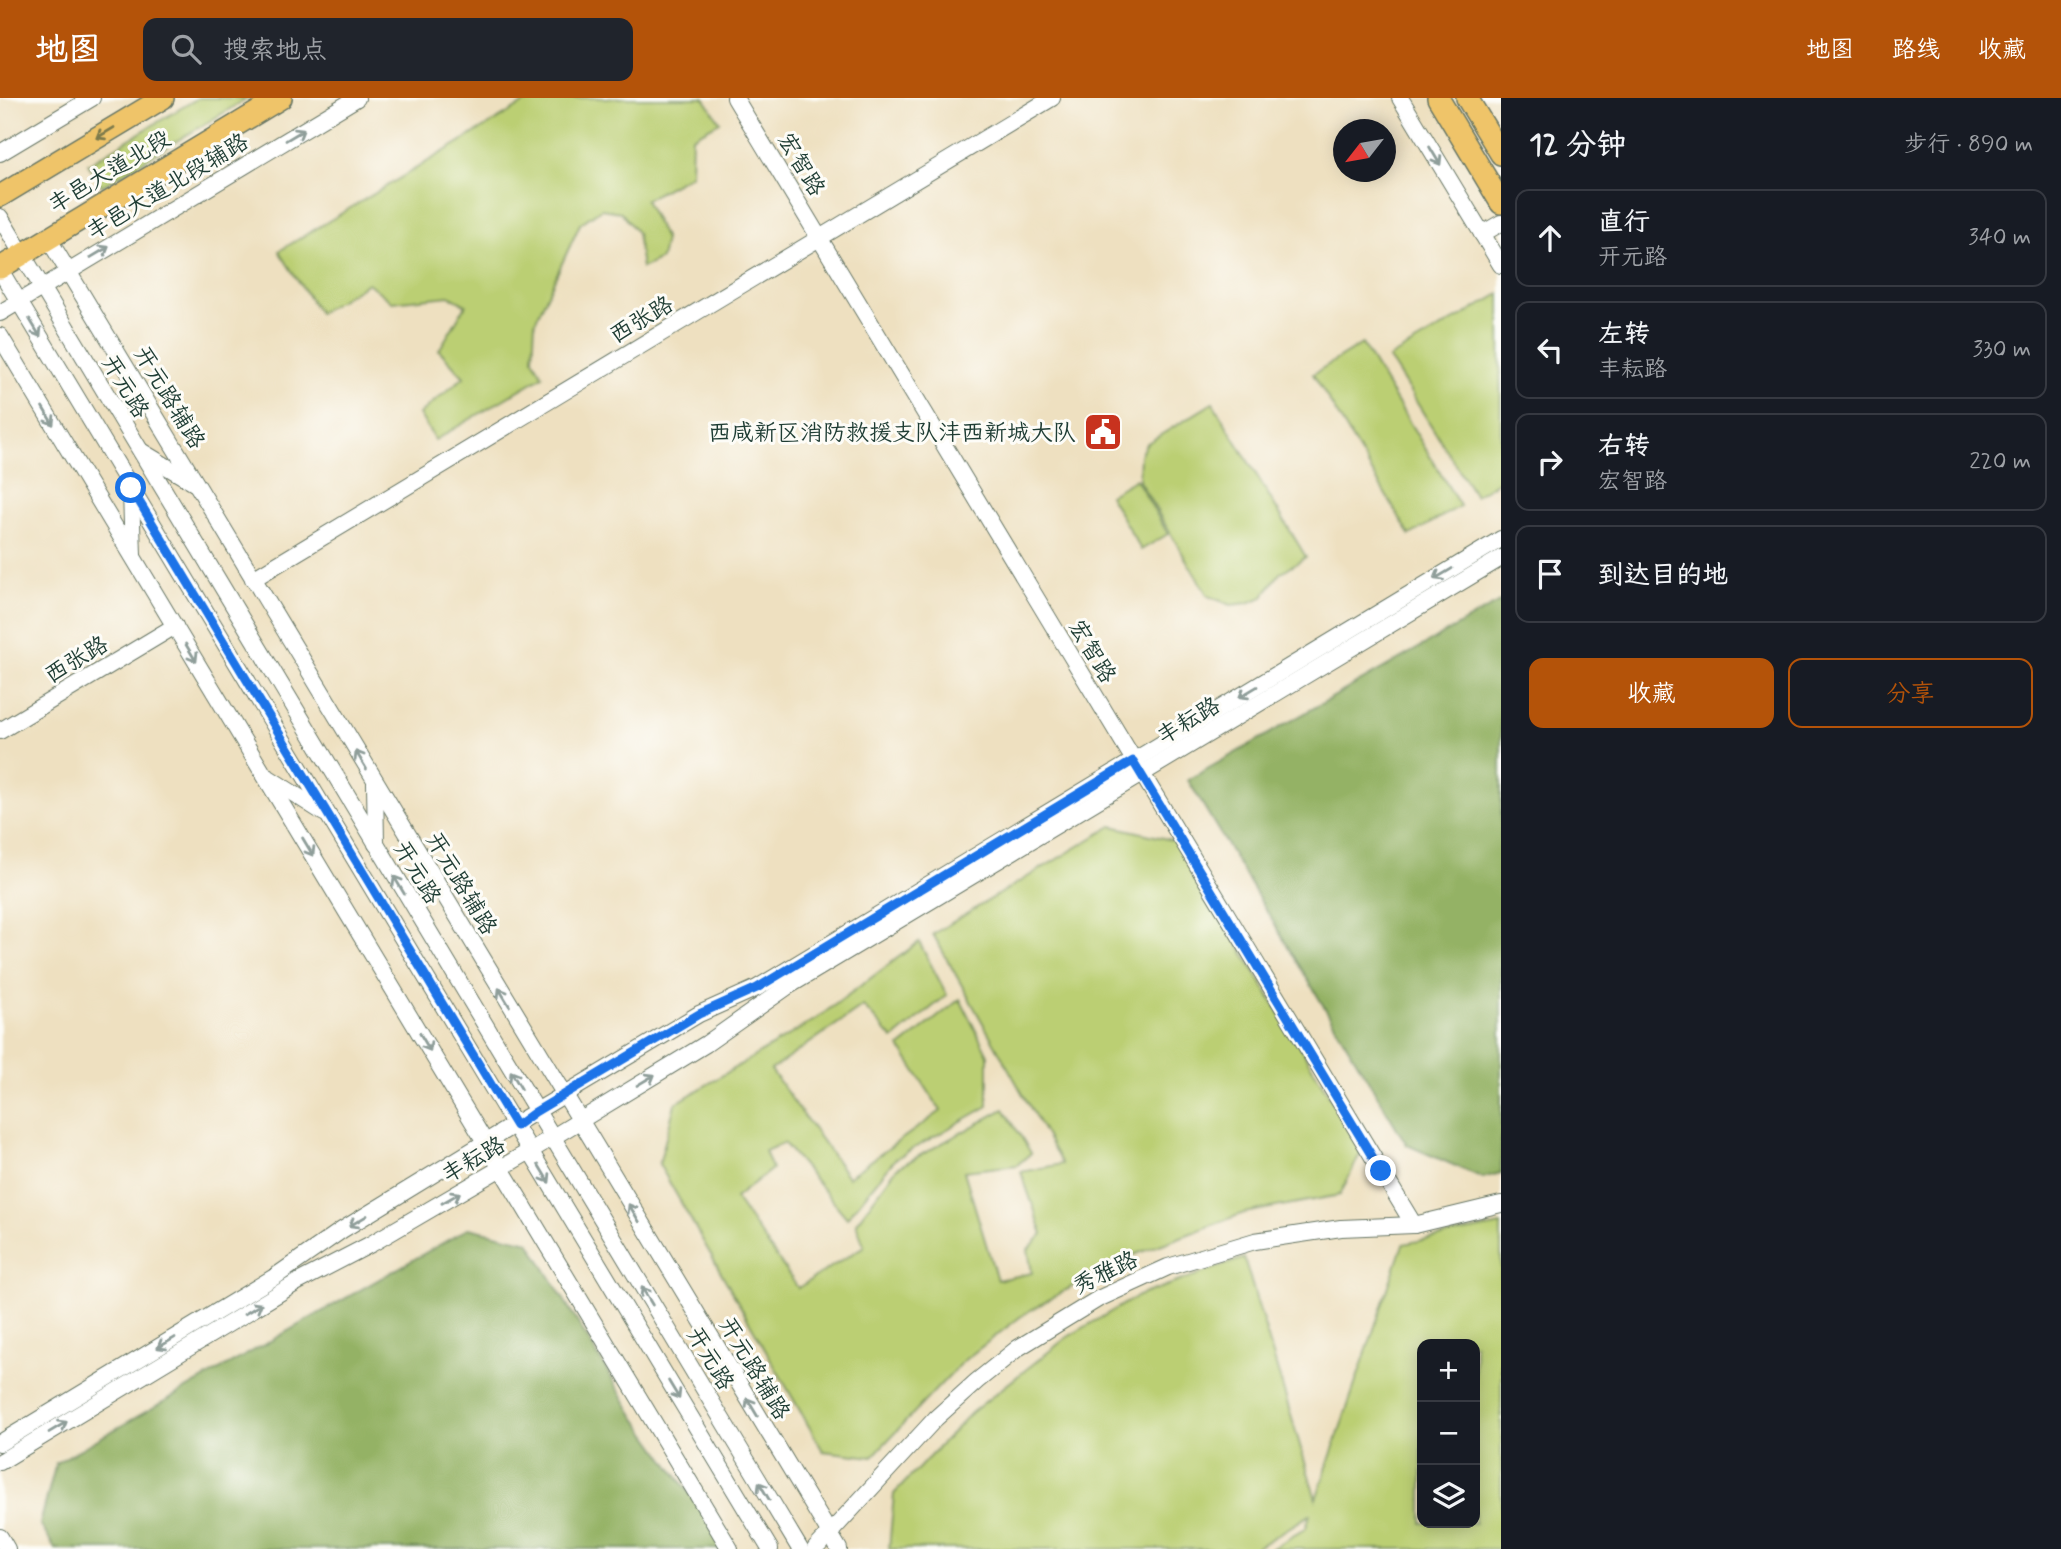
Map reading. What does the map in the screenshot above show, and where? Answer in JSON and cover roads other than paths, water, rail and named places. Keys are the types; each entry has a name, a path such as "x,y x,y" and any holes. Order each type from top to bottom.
{"main road":[{"name":"丰邑大道北段","path":"0,196 163,98"},
{"name":"丰邑大道北段","path":"0,269 281,98"},
{"path":"1438,98 1501,203"},
{"path":"1467,98 1501,154"}],"street":[{"path":"0,153 92,98"},
{"name":"丰邑大道北段辅路","path":"0,313 357,98"},
{"name":"宏智路","path":"735,98 1414,1226"},
{"name":"西张路","path":"253,579 1052,98"},
{"path":"1400,98 1501,265"},
{"name":"开元路","path":"0,218 800,1549"},
{"path":"1482,234 1501,223"},
{"name":"开元路辅路","path":"48,238 578,1121 839,1549"},
{"name":"开元路","path":"0,269 770,1549"},
{"path":"0,336 730,1549"},
{"path":"137,449 196,484"},
{"path":"131,488 134,558"},
{"name":"丰耘路","path":"0,1462 296,1283 371,1244 706,1044 787,987 1501,539"},
{"name":"丰耘路","path":"0,1443 276,1276 342,1230 699,1014 757,988 1501,558"},
{"name":"西张路","path":"0,731 175,626"},
{"path":"264,774 328,815"},
{"path":"375,782 376,846"},
{"name":"秀雅路","path":"815,1549 936,1418 977,1381 1018,1348 1098,1299 1168,1267 1255,1241 1341,1228 1414,1226 1501,1204"},
{"path":"0,1537 7,1549"}],"place":[{"name":"西咸新区消防救援支队沣西新城大队","path":"1103,432"}]}
